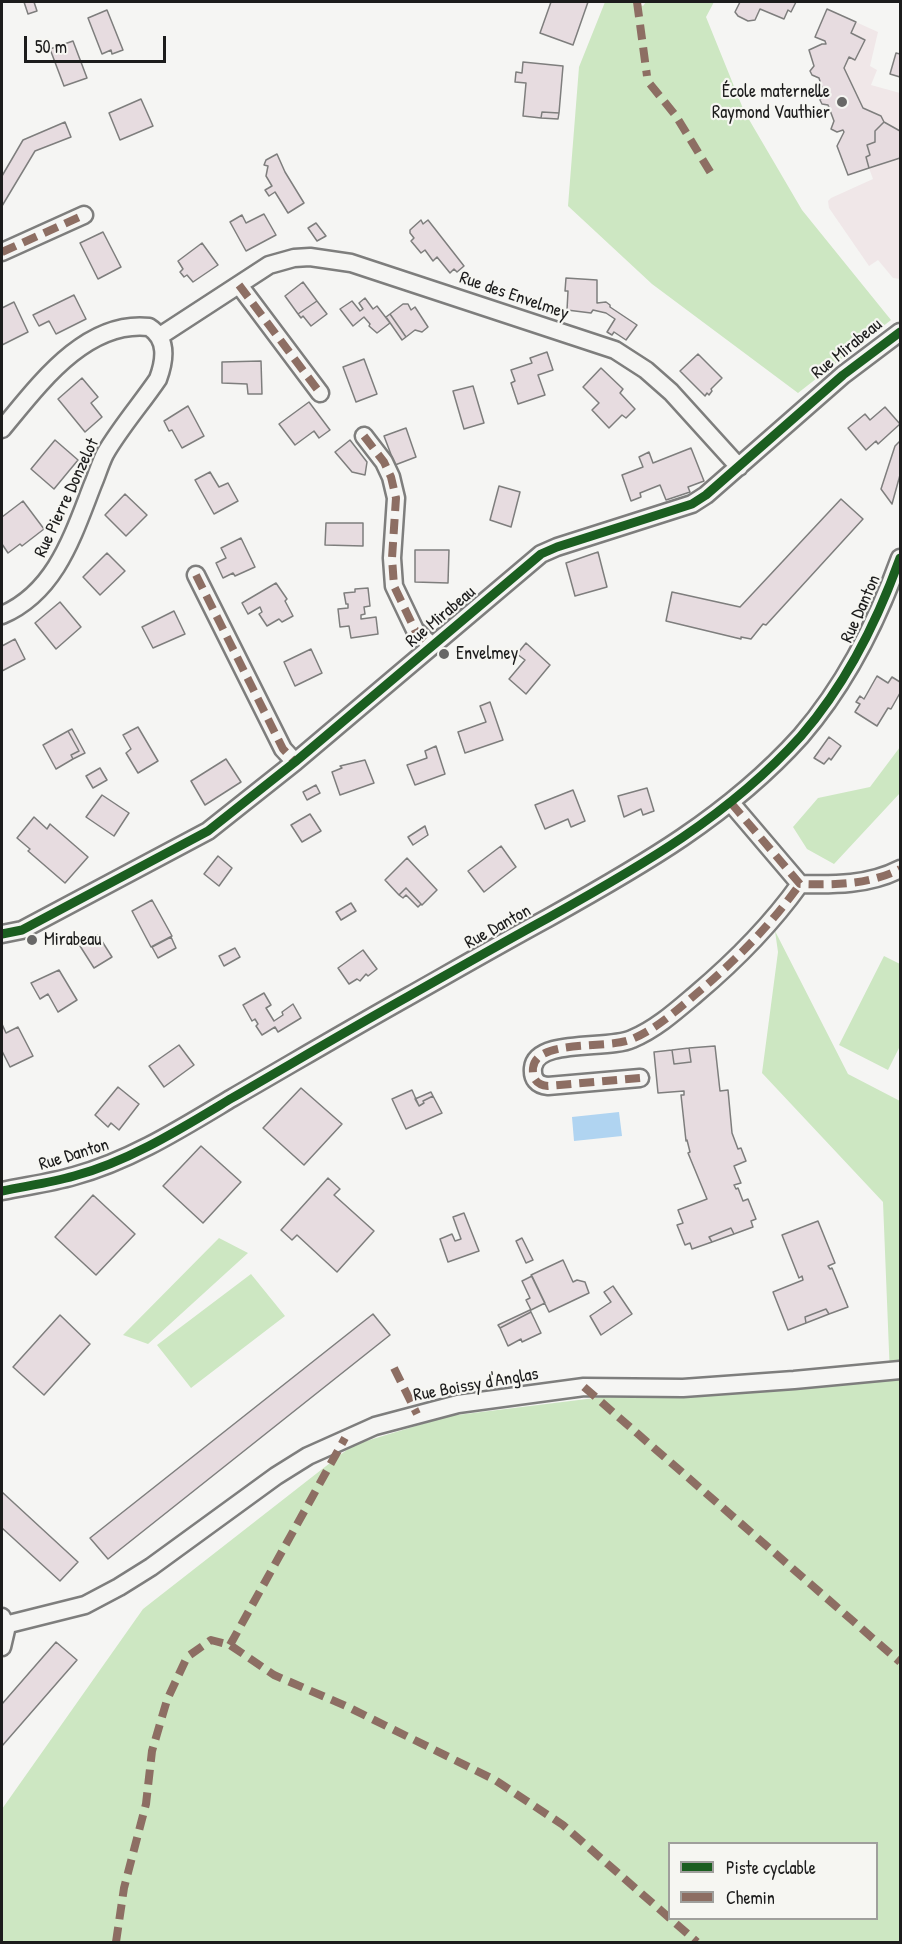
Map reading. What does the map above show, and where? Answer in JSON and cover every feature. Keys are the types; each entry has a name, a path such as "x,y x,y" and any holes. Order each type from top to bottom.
{"street":[{"path":"2,252 84,215"},
{"name":"Rue des Envelmey","path":"159,336 269,265 294,258 325,258 351,263 615,350 646,370 671,392 739,467"},
{"path":"239,285 320,393"},
{"path":"2,429 54,367 80,348 123,327 149,327 159,336"},
{"name":"Rue Mirabeau","path":"2,934 22,930 208,831 295,762 541,554 692,504 739,467 843,375 900,332"},
{"name":"Rue Pierre Donzelot","path":"2,615 29,598 55,571 68,546 105,455 158,379 162,368 164,345 159,336"},
{"name":"Rue Mirabeau","path":"364,436 384,462 391,477 396,498 392,558 394,586 415,630 432,646"},
{"name":"Rue Danton","path":"2,1191 75,1176 125,1157 670,848 731,803 800,736 824,707 858,656 887,594 900,558"},
{"path":"196,574 284,749 295,762"},
{"path":"731,803 800,884 849,884 891,874 900,869"},
{"path":"640,1078 548,1086 541,1085 534,1080 532,1069 535,1060 543,1052 559,1048 623,1043 641,1035 673,1014 729,966 780,912 800,884"},
{"name":"Rue Boissy d'Anglas","path":"3,1621 85,1605 151,1567 284,1471 336,1443 386,1423 458,1404 584,1387 683,1388 900,1370"},
{"path":"2,1647 5,1640 3,1621"}],"shaded area":[{"path":"827,9 878,32 870,66 877,70 871,85 900,93 900,279 893,278 878,260 869,266 829,208 828,201 831,198 873,179 869,168 848,175 837,146 844,132 831,129 833,121 828,105 822,104 820,100 824,93 819,78 811,73 814,66 809,50 826,44 825,41 815,37"}],"green space":[{"path":"605,2 634,2 643,6 646,2 714,2 706,17 744,111 802,210 891,320 798,393 652,284 568,206 579,67"},
{"path":"900,747 900,793 834,864 807,849 793,827 818,798 870,787"},
{"path":"775,931 848,1074 900,1101 900,1942 2,1942 2,1809 143,1609 353,1445 449,1416 603,1397 781,1391 890,1376 883,1202 762,1073 778,952"},
{"path":"884,956 900,964 900,1046 888,1070 839,1045"},
{"path":"219,1238 248,1253 148,1344 123,1335"},
{"path":"251,1274 285,1316 191,1388 157,1345"}],"water":[{"path":"619,1112 622,1136 574,1141 572,1117"}],"building":[{"path":"24,2 34,2 37,11 28,14"},
{"path":"551,2 588,2 573,45 540,33"},
{"path":"740,2 796,2 791,12 788,10 784,19 760,9 755,20 748,21 735,12"},
{"path":"827,9 856,22 851,33 865,40 855,60 849,57 844,68 863,108 881,116 884,122 875,131 875,142 867,145 870,155 866,157 869,168 848,175 837,146 844,132 831,129 834,121 828,105 822,104 820,100 824,94 819,78 812,75 810,71 814,66 809,50 826,44 825,41 815,37"},
{"path":"107,10 123,50 112,54 111,50 102,54 88,18"},
{"path":"73,41 87,78 64,86 50,49"},
{"path":"896,53 900,54 900,77 890,74"},
{"path":"523,62 563,66 559,113 542,112 541,118 523,116 526,83 515,82 516,72 522,73"},
{"path":"141,99 153,126 120,140 109,113"},
{"path":"542,112 559,113 558,119 541,118"},
{"path":"65,122 71,137 35,151 2,206 2,176 23,140"},
{"path":"884,122 900,131 900,158 869,168 866,157 870,155 867,145 875,142 875,131"},
{"path":"277,154 304,203 288,213 275,192 269,196 265,190 272,186 266,176 268,166 264,165 266,160"},
{"path":"264,214 276,235 246,251 230,222 242,215 246,223"},
{"path":"421,220 423,224 428,220 464,266 457,272 454,269 450,273 437,257 433,261 425,250 421,253 411,241 414,238 410,230"},
{"path":"316,223 326,236 317,241 308,228"},
{"path":"103,232 121,267 98,279 80,243"},
{"path":"202,243 218,265 193,282 187,275 184,277 180,272 183,269 178,261"},
{"path":"566,278 597,280 597,303 606,302 637,325 626,340 614,332 612,335 607,332 615,319 606,313 593,310 591,313 567,310"},
{"path":"303,282 317,301 298,314 285,296"},
{"path":"74,295 86,319 56,334 49,321 39,326 33,315"},
{"path":"365,298 373,309 377,306 390,323 377,333 364,317 353,326 340,309 352,301 360,311 363,309 359,303"},
{"path":"317,301 327,314 311,326 303,316 301,318 298,314"},
{"path":"14,302 28,332 2,345 2,308"},
{"path":"403,304 408,304 411,310 415,307 428,327 422,332 415,330 406,337 390,314"},
{"path":"390,314 406,337 402,340 386,317"},
{"path":"547,352 553,370 538,375 545,395 518,404 511,383 515,381 511,370 532,363 530,358"},
{"path":"698,354 722,378 711,389 709,395 707,393 705,396 680,371"},
{"path":"364,359 377,394 356,402 343,367"},
{"path":"261,361 262,394 248,394 247,384 222,383 222,362"},
{"path":"601,368 623,389 620,393 635,409 626,418 622,415 609,428 592,410 599,403 583,387"},
{"path":"82,378 98,397 91,403 102,417 85,432 58,399"},
{"path":"473,386 484,423 464,429 453,391"},
{"path":"309,402 330,430 319,438 314,431 295,445 279,424"},
{"path":"188,406 204,436 182,448 164,421"},
{"path":"885,407 900,424 878,444 876,441 866,450 848,428 865,414 870,420"},
{"path":"406,428 416,457 395,465 384,436"},
{"path":"55,440 78,460 54,489 31,469"},
{"path":"350,440 367,462 365,475 352,472 335,452"},
{"path":"900,441 900,475 892,504 881,489 895,446"},
{"path":"691,448 704,481 688,487 690,492 666,500 660,485 640,493 641,497 631,501 622,475 643,467 639,457 649,452 653,463"},
{"path":"210,472 219,487 228,483 238,501 214,514 195,480"},
{"path":"499,486 520,492 511,527 490,520"},
{"path":"125,494 147,515 126,536 105,515"},
{"path":"841,499 863,519 751,639 741,637 741,639 666,621 672,592 740,607"},
{"path":"23,501 44,529 22,546 20,544 8,553 2,544 2,517"},
{"path":"326,523 363,523 363,546 325,545"},
{"path":"241,538 255,567 235,576 233,573 223,578 216,563 226,558 221,548"},
{"path":"415,550 449,550 448,583 415,582"},
{"path":"598,552 607,587 575,596 566,563"},
{"path":"107,553 125,571 100,595 83,577"},
{"path":"276,583 287,599 285,601 293,616 282,622 279,619 267,626 259,614 262,612 260,607 248,614 242,603"},
{"path":"368,588 370,606 364,607 365,614 361,615 361,619 376,617 378,634 351,638 349,626 340,627 338,609 348,608 344,593"},
{"path":"60,602 81,627 56,649 35,623"},
{"path":"174,611 185,634 153,648 142,627"},
{"path":"15,639 25,659 2,671 2,646"},
{"path":"526,643 550,665 526,694 509,679 525,660 517,654"},
{"path":"311,649 322,673 295,686 284,662"},
{"path":"877,676 888,683 892,677 900,682 900,693 877,726 855,712 860,704 856,702 860,696 864,699"},
{"path":"490,702 503,740 465,753 458,732 486,722 480,706"},
{"path":"138,727 158,761 138,773 126,753 131,749 123,735"},
{"path":"72,729 85,753 73,759 71,755 79,751 68,731"},
{"path":"68,731 79,751 71,755 73,759 56,769 43,745"},
{"path":"829,737 841,746 831,760 829,758 824,764 814,758"},
{"path":"436,746 445,774 415,785 407,765 427,758 425,751"},
{"path":"226,759 241,782 205,805 191,781"},
{"path":"365,760 374,783 340,795 332,772 342,768 340,766"},
{"path":"100,768 107,780 93,788 86,776"},
{"path":"316,785 320,793 307,800 303,792"},
{"path":"647,788 654,811 643,815 641,809 624,817 618,796"},
{"path":"573,790 585,821 571,827 568,819 545,829 535,805"},
{"path":"102,795 129,813 114,836 86,817"},
{"path":"310,814 321,831 302,842 291,825"},
{"path":"34,817 47,829 50,824 88,857 65,883 28,851 30,849 17,838"},
{"path":"425,826 428,835 413,845 408,837"},
{"path":"501,846 516,867 484,892 468,871"},
{"path":"218,856 232,868 219,886 204,874"},
{"path":"407,858 437,890 422,905 406,888 399,895 385,880"},
{"path":"406,888 421,904 418,907 406,895 403,898 399,895"},
{"path":"152,900 172,936 151,947 132,911"},
{"path":"351,903 356,911 341,920 336,912"},
{"path":"98,935 112,957 94,968 80,946"},
{"path":"171,937 176,948 158,958 152,947"},
{"path":"235,948 240,957 224,966 219,956"},
{"path":"363,950 377,969 368,976 366,974 360,981 357,979 349,984 338,968"},
{"path":"59,970 77,1000 58,1012 48,994 40,999 31,983"},
{"path":"264,993 271,1005 266,1008 274,1021 293,1004 301,1018 278,1032 275,1027 262,1035 256,1026 258,1024 255,1019 252,1021 243,1005"},
{"path":"2,1024 6,1033 18,1027 33,1056 10,1067 2,1051"},
{"path":"179,1045 194,1065 164,1087 149,1066"},
{"path":"715,1046 720,1091 728,1090 732,1133 746,1161 734,1166 741,1183 734,1185 736,1189 738,1188 743,1201 748,1199 756,1219 751,1221 753,1227 734,1234 731,1228 709,1237 712,1242 692,1249 690,1243 685,1245 677,1225 683,1223 678,1210 707,1199 688,1153 690,1152 686,1141 681,1095 684,1095 684,1091 658,1093 654,1052 672,1050 674,1064 691,1062 689,1048"},
{"path":"689,1048 691,1062 674,1064 672,1050"},
{"path":"118,1087 139,1104 119,1130 111,1123 108,1127 95,1115"},
{"path":"301,1088 342,1124 304,1165 263,1128"},
{"path":"412,1090 419,1106 433,1096 442,1113 406,1129 392,1099"},
{"path":"431,1092 433,1096 419,1106 415,1099"},
{"path":"201,1146 241,1182 203,1223 163,1186"},
{"path":"328,1178 340,1189 334,1195 374,1231 337,1272 297,1235 292,1240 281,1230"},
{"path":"93,1195 135,1234 96,1275 55,1237"},
{"path":"464,1213 479,1251 448,1262 440,1239 452,1234 455,1241 461,1239 453,1217"},
{"path":"818,1221 835,1263 828,1266 832,1268 848,1307 829,1314 826,1309 805,1317 806,1323 788,1330 773,1292 803,1280 802,1276 799,1278 782,1235"},
{"path":"731,1228 734,1234 712,1242 709,1237"},
{"path":"522,1238 533,1260 526,1263 516,1241"},
{"path":"563,1260 573,1282 577,1280 585,1282 589,1293 549,1312 531,1275"},
{"path":"532,1276 545,1303 531,1310 526,1300 530,1298 522,1281"},
{"path":"613,1286 632,1314 601,1335 590,1316 611,1302 604,1292"},
{"path":"826,1309 829,1314 806,1323 805,1317"},
{"path":"530,1310 531,1312 500,1328 498,1325"},
{"path":"531,1312 541,1333 508,1346 500,1328"},
{"path":"373,1314 390,1335 108,1559 90,1538"},
{"path":"60,1315 90,1344 44,1395 13,1367"},
{"path":"2,1492 78,1562 60,1581 2,1528"},
{"path":"56,1642 77,1660 2,1746 2,1704"}],"marked path":[{"path":"637,2 647,76"},
{"path":"650,84 676,116 712,175"},
{"path":"2,252 84,215"},
{"path":"239,285 320,393"},
{"path":"364,436 384,462 391,477 396,498 392,558 394,586 415,630 432,646"},
{"path":"196,575 283,749 295,762"},
{"path":"731,803 800,884 864,881 900,869"},
{"path":"640,1078 548,1086 536,1081 533,1068 537,1059 546,1052 575,1046 621,1042 641,1035 658,1025 738,956 777,914 800,884"},
{"path":"394,1368 417,1414"},
{"path":"584,1387 900,1662"},
{"path":"230,1645 345,1438"},
{"path":"116,1942 124,1888 146,1804 152,1751 167,1700 187,1657 211,1640 230,1645 274,1675 346,1706 495,1780 563,1825 668,1917"},
{"path":"672,1920 697,1942"}],"cycle path":[{"path":"2,934 22,930 208,831 295,762 541,554 692,504 706,495 843,375 900,332"},
{"path":"2,1191 56,1181 95,1170 155,1143 617,879 682,838 744,791 773,765 817,716 859,652 900,558"}],"place":[{"name":"École maternelle Raymond Vauthier","path":"842,102"},
{"name":"Envelmey","path":"444,654"},
{"name":"Mirabeau","path":"32,940"}]}
